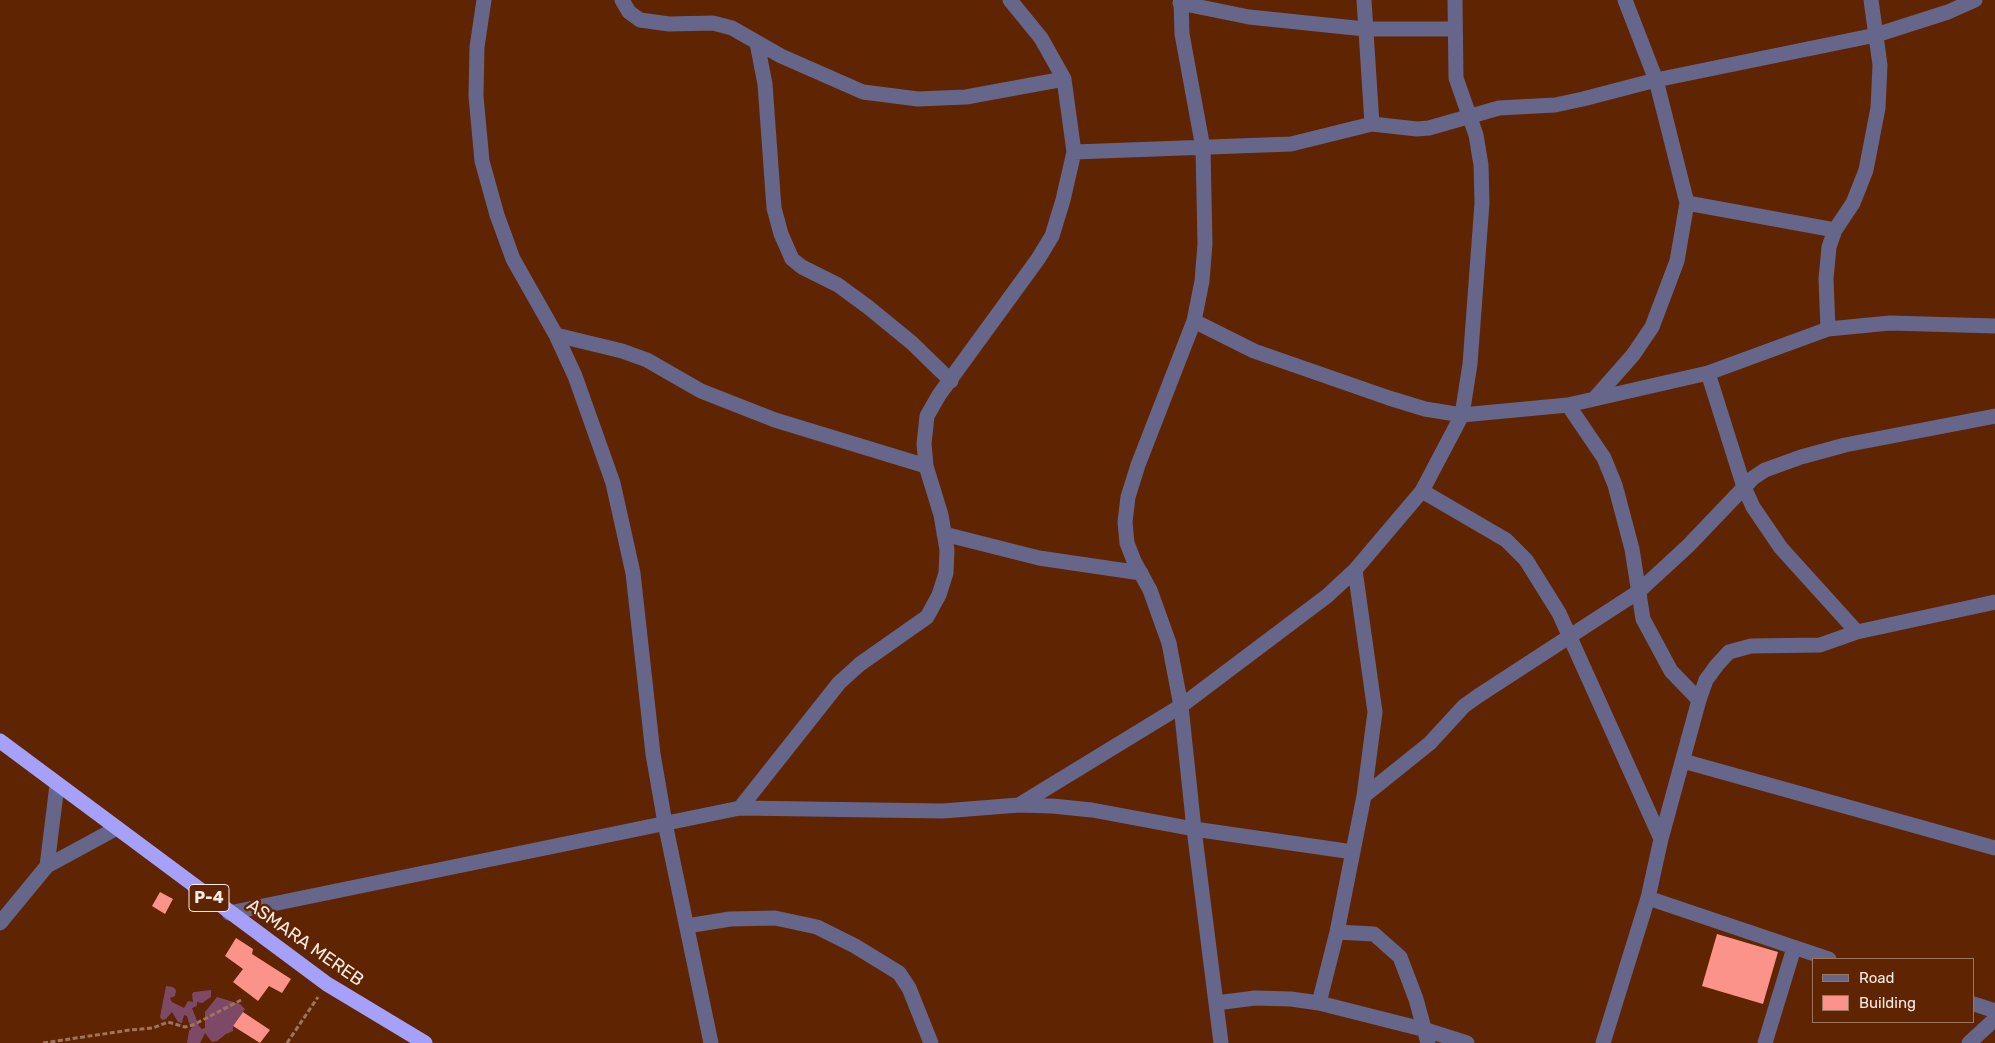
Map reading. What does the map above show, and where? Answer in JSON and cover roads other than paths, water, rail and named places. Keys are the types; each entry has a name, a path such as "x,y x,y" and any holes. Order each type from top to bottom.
{"highway":[{"name":"ASMARA MEREB","path":"0,741 327,984 425,1043"}],"street":[{"path":"484,0 477,47 476,96 482,161 497,215 513,259 556,336 575,376 613,483 633,573 653,754 665,823 711,1043"},
{"path":"622,0 629,12 640,20 668,24 713,23 732,28 781,56 863,92 918,99 966,97 1064,79"},
{"path":"740,808 839,683 860,664 927,617 939,595 946,573 947,550 926,466 924,444 927,416 939,395 1052,236 1063,200 1074,152 1064,79 1042,38 1010,0"},
{"path":"1364,0 1372,124"},
{"path":"1019,805 1181,706 1328,596 1355,570 1422,491 1462,415 1470,364 1482,203 1481,165 1476,135 1456,78 1455,0"},
{"path":"1595,399 1633,355 1652,327 1677,261 1686,203 1656,80 1625,0"},
{"path":"1828,329 1826,279 1829,247 1835,230 1853,203 1859,188 1874,130 1880,65 1871,0"},
{"path":"1074,152 1291,144 1372,124 1417,129 1429,128 1468,115 1499,108 1556,104 1656,80 1876,35 1948,12 1975,0"},
{"path":"1221,1043 1194,829 1181,706 1168,643 1150,590 1127,543 1125,522 1128,497 1194,321 1202,281 1205,244 1203,148 1182,34 1181,2 1249,17 1365,29 1454,30"},
{"path":"757,43 765,84 774,208 781,234 792,259 802,267 838,285 868,306 912,343 950,381"},
{"path":"1686,203 1835,230"},
{"path":"1194,321 1254,351 1389,398 1425,409 1462,415 1568,405 1708,373 1828,329 1890,323 1995,326"},
{"path":"556,336 622,351 647,360 701,391 766,416 926,466"},
{"path":"1708,373 1744,487 1753,507 1782,548 1857,632"},
{"path":"1568,405 1604,458 1616,484 1632,548 1643,619 1671,671 1699,700"},
{"path":"1364,796 1430,743 1464,706 1569,635 1638,592 1688,546 1744,487 1765,470 1800,457 1845,445 1995,416"},
{"path":"1422,491 1506,540 1531,568 1559,613 1661,839"},
{"path":"944,534 1039,558 1141,573"},
{"path":"1319,1003 1337,932 1364,796 1375,712 1355,570"},
{"path":"1604,1043 1648,898 1661,839 1699,700 1706,680 1730,652 1751,646 1820,645 1857,632 1995,602"},
{"path":"1682,761 1995,848"},
{"path":"47,866 57,785"},
{"path":"229,913 740,808 943,811 1019,805 1092,810 1194,829 1353,852"},
{"path":"0,923 47,866 117,828"},
{"path":"1648,898 1827,958"},
{"path":"687,926 730,920 775,918 817,927 855,946 899,973 909,988 931,1043"},
{"path":"1337,932 1374,934 1400,957 1427,1037"},
{"path":"1764,1043 1794,948"},
{"path":"1216,1003 1255,998 1291,999 1319,1003 1427,1037 1467,1043"},
{"path":"1975,1004 1995,1011"},
{"path":"1969,1043 1995,1019"}]}
